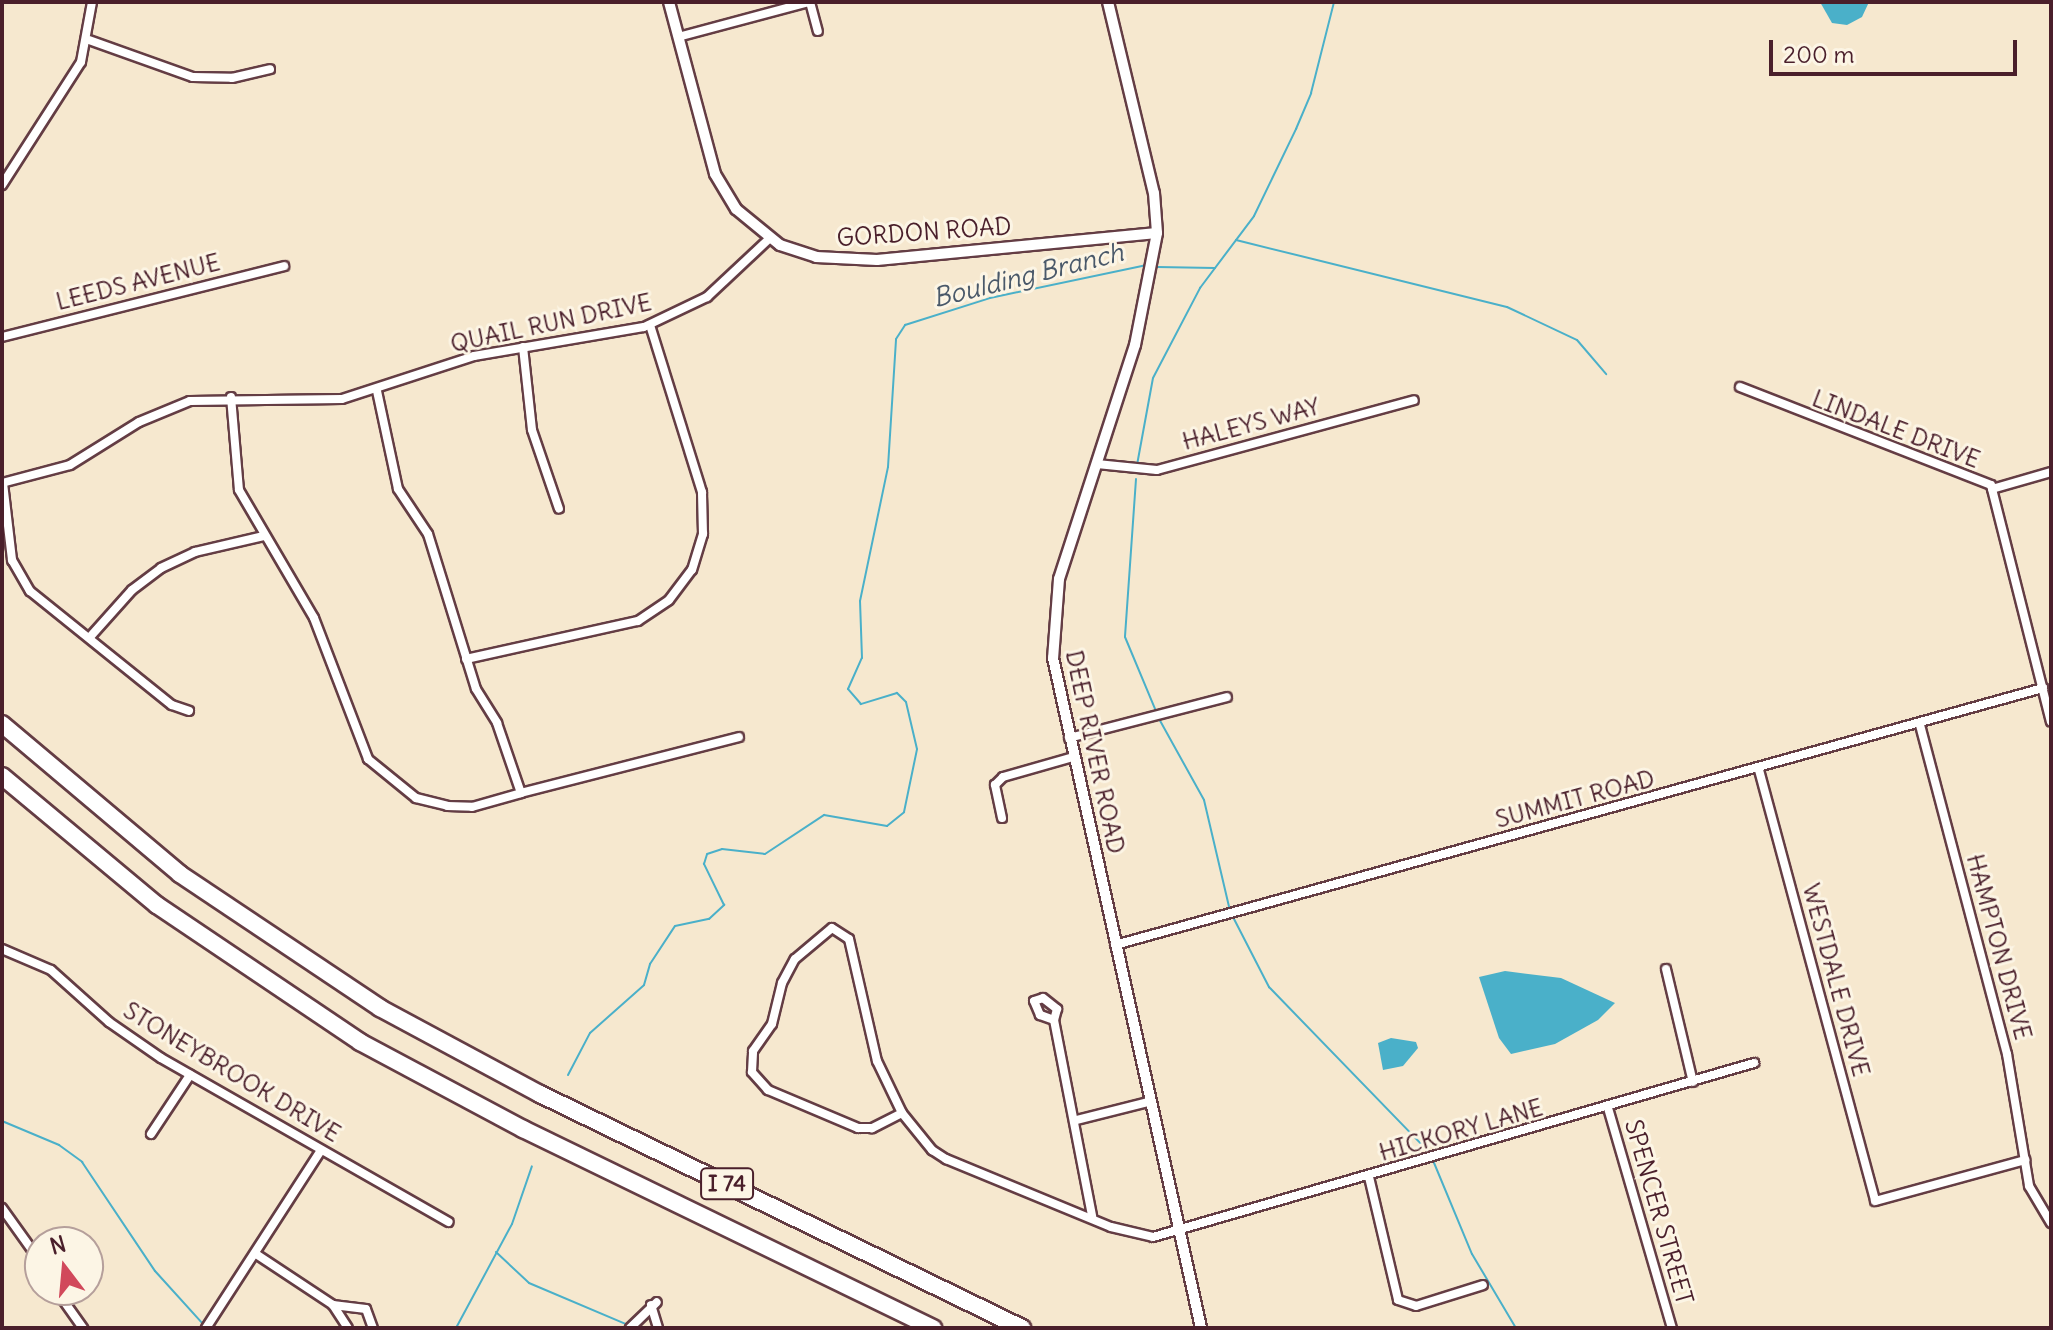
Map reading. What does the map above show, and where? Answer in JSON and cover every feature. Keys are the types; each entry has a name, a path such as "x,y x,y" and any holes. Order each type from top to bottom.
{"highway":[{"name":"I 74","path":"2,724 180,874 380,1008 540,1094 1022,1328"},
{"name":"I 74","path":"2,776 157,905 360,1042 500,1117 933,1328"}],"street":[{"path":"2,185 81,62 89,40 92,2"},
{"name":"GORDON ROAD","path":"669,2 715,174 736,209 769,239 816,257 877,260 1157,233"},
{"path":"678,37 809,2 818,31"},
{"name":"DEEP RIVER ROAD","path":"1108,2 1153,185 1157,233 1153,273 1097,464 1067,548 1053,612 1055,674 1148,1102 1201,1328"},
{"path":"89,40 193,77 232,78 270,69"},
{"name":"QUAIL RUN DRIVE","path":"2,483 70,465 177,405 231,397 342,399 377,391 474,356 650,325 707,297 769,239"},
{"name":"LEEDS AVENUE","path":"2,337 284,266"},
{"path":"466,659 638,621 669,600 692,570 703,534 702,492 650,325"},
{"path":"523,347 532,430 559,509"},
{"name":"LINDALE DRIVE","path":"1740,387 1992,489 2051,722"},
{"path":"377,391 398,489 428,534 481,701 497,723 521,793"},
{"path":"231,397 237,481 264,536 314,618 356,734 386,778 416,798 447,806 472,807 739,737"},
{"name":"HALEYS WAY","path":"1097,464 1157,470 1414,400"},
{"path":"1992,489 2051,472"},
{"path":"2,483 7,540 19,576 45,608 90,637 172,705 189,711"},
{"path":"90,637 132,590 161,568 195,552 264,536"},
{"name":"SUMMIT ROAD","path":"1115,945 1759,770 2043,688"},
{"path":"1069,738 1227,697"},
{"name":"HAMPTON DRIVE","path":"1920,725 2007,1054 2033,1195 2051,1223"},
{"path":"1002,818 995,785 1003,777 1073,757"},
{"name":"WESTDALE DRIVE","path":"1759,770 1875,1201 2025,1160"},
{"name":"HICKORY LANE","path":"902,1113 886,1124 858,1128 768,1090 752,1072 753,1051 772,1024 782,983 795,959 832,928 849,939 877,1061 902,1113 932,1150 946,1159 1142,1236 1178,1232 1754,1063"},
{"name":"STONEYBROOK DRIVE","path":"2,949 51,970 109,1022 190,1075 449,1222"},
{"path":"1666,969 1693,1082"},
{"path":"1054,1020 1077,1120 1092,1216"},
{"path":"151,1134 190,1075"},
{"path":"1077,1120 1148,1102"},
{"name":"SPENCER STREET","path":"1608,1108 1672,1328"},
{"path":"206,1328 321,1150"},
{"path":"1369,1177 1398,1300 1416,1306 1483,1285"},
{"path":"2,1208 24,1239"},
{"path":"256,1254 333,1305 348,1328"},
{"path":"630,1328 654,1304 658,1328"},
{"path":"333,1305 369,1311 373,1328"},
{"path":"67,1306 83,1328"}],"water":[{"path":"1820,2 1869,2 1862,17 1847,25 1832,23"},
{"path":"1505,971 1561,978 1615,1003 1598,1020 1555,1044 1511,1054 1499,1038 1479,977"},
{"path":"1391,1038 1416,1042 1418,1048 1403,1066 1383,1070 1378,1043"}],"waterway":[{"name":"Boulding Branch","path":"1137,465 1153,378 1200,288 1254,216 1296,129 1311,93 1334,2"},
{"path":"1236,240 1507,307 1577,340 1606,374"},
{"name":"Boulding Branch","path":"568,1075 590,1033 644,985 650,964 675,926 709,919 724,905 704,864 707,854 722,849 765,854 824,815 887,826 904,812 917,749 906,702 897,693 861,704 848,689 862,658 860,601 888,467 896,339 905,325 990,298 1146,265"},
{"name":"Boulding Branch","path":"1157,267 1215,268"},
{"path":"1136,479 1125,637 1156,711"},
{"path":"1158,717 1204,800 1230,911"},
{"path":"1233,917 1269,987 1429,1152"},
{"path":"2,1121 59,1145 82,1162 155,1271 204,1325"},
{"path":"1432,1158 1472,1254 1516,1328"},
{"name":"Boulding Branch","path":"456,1328 512,1224 532,1166"},
{"path":"496,1252 529,1283 628,1325"}]}
